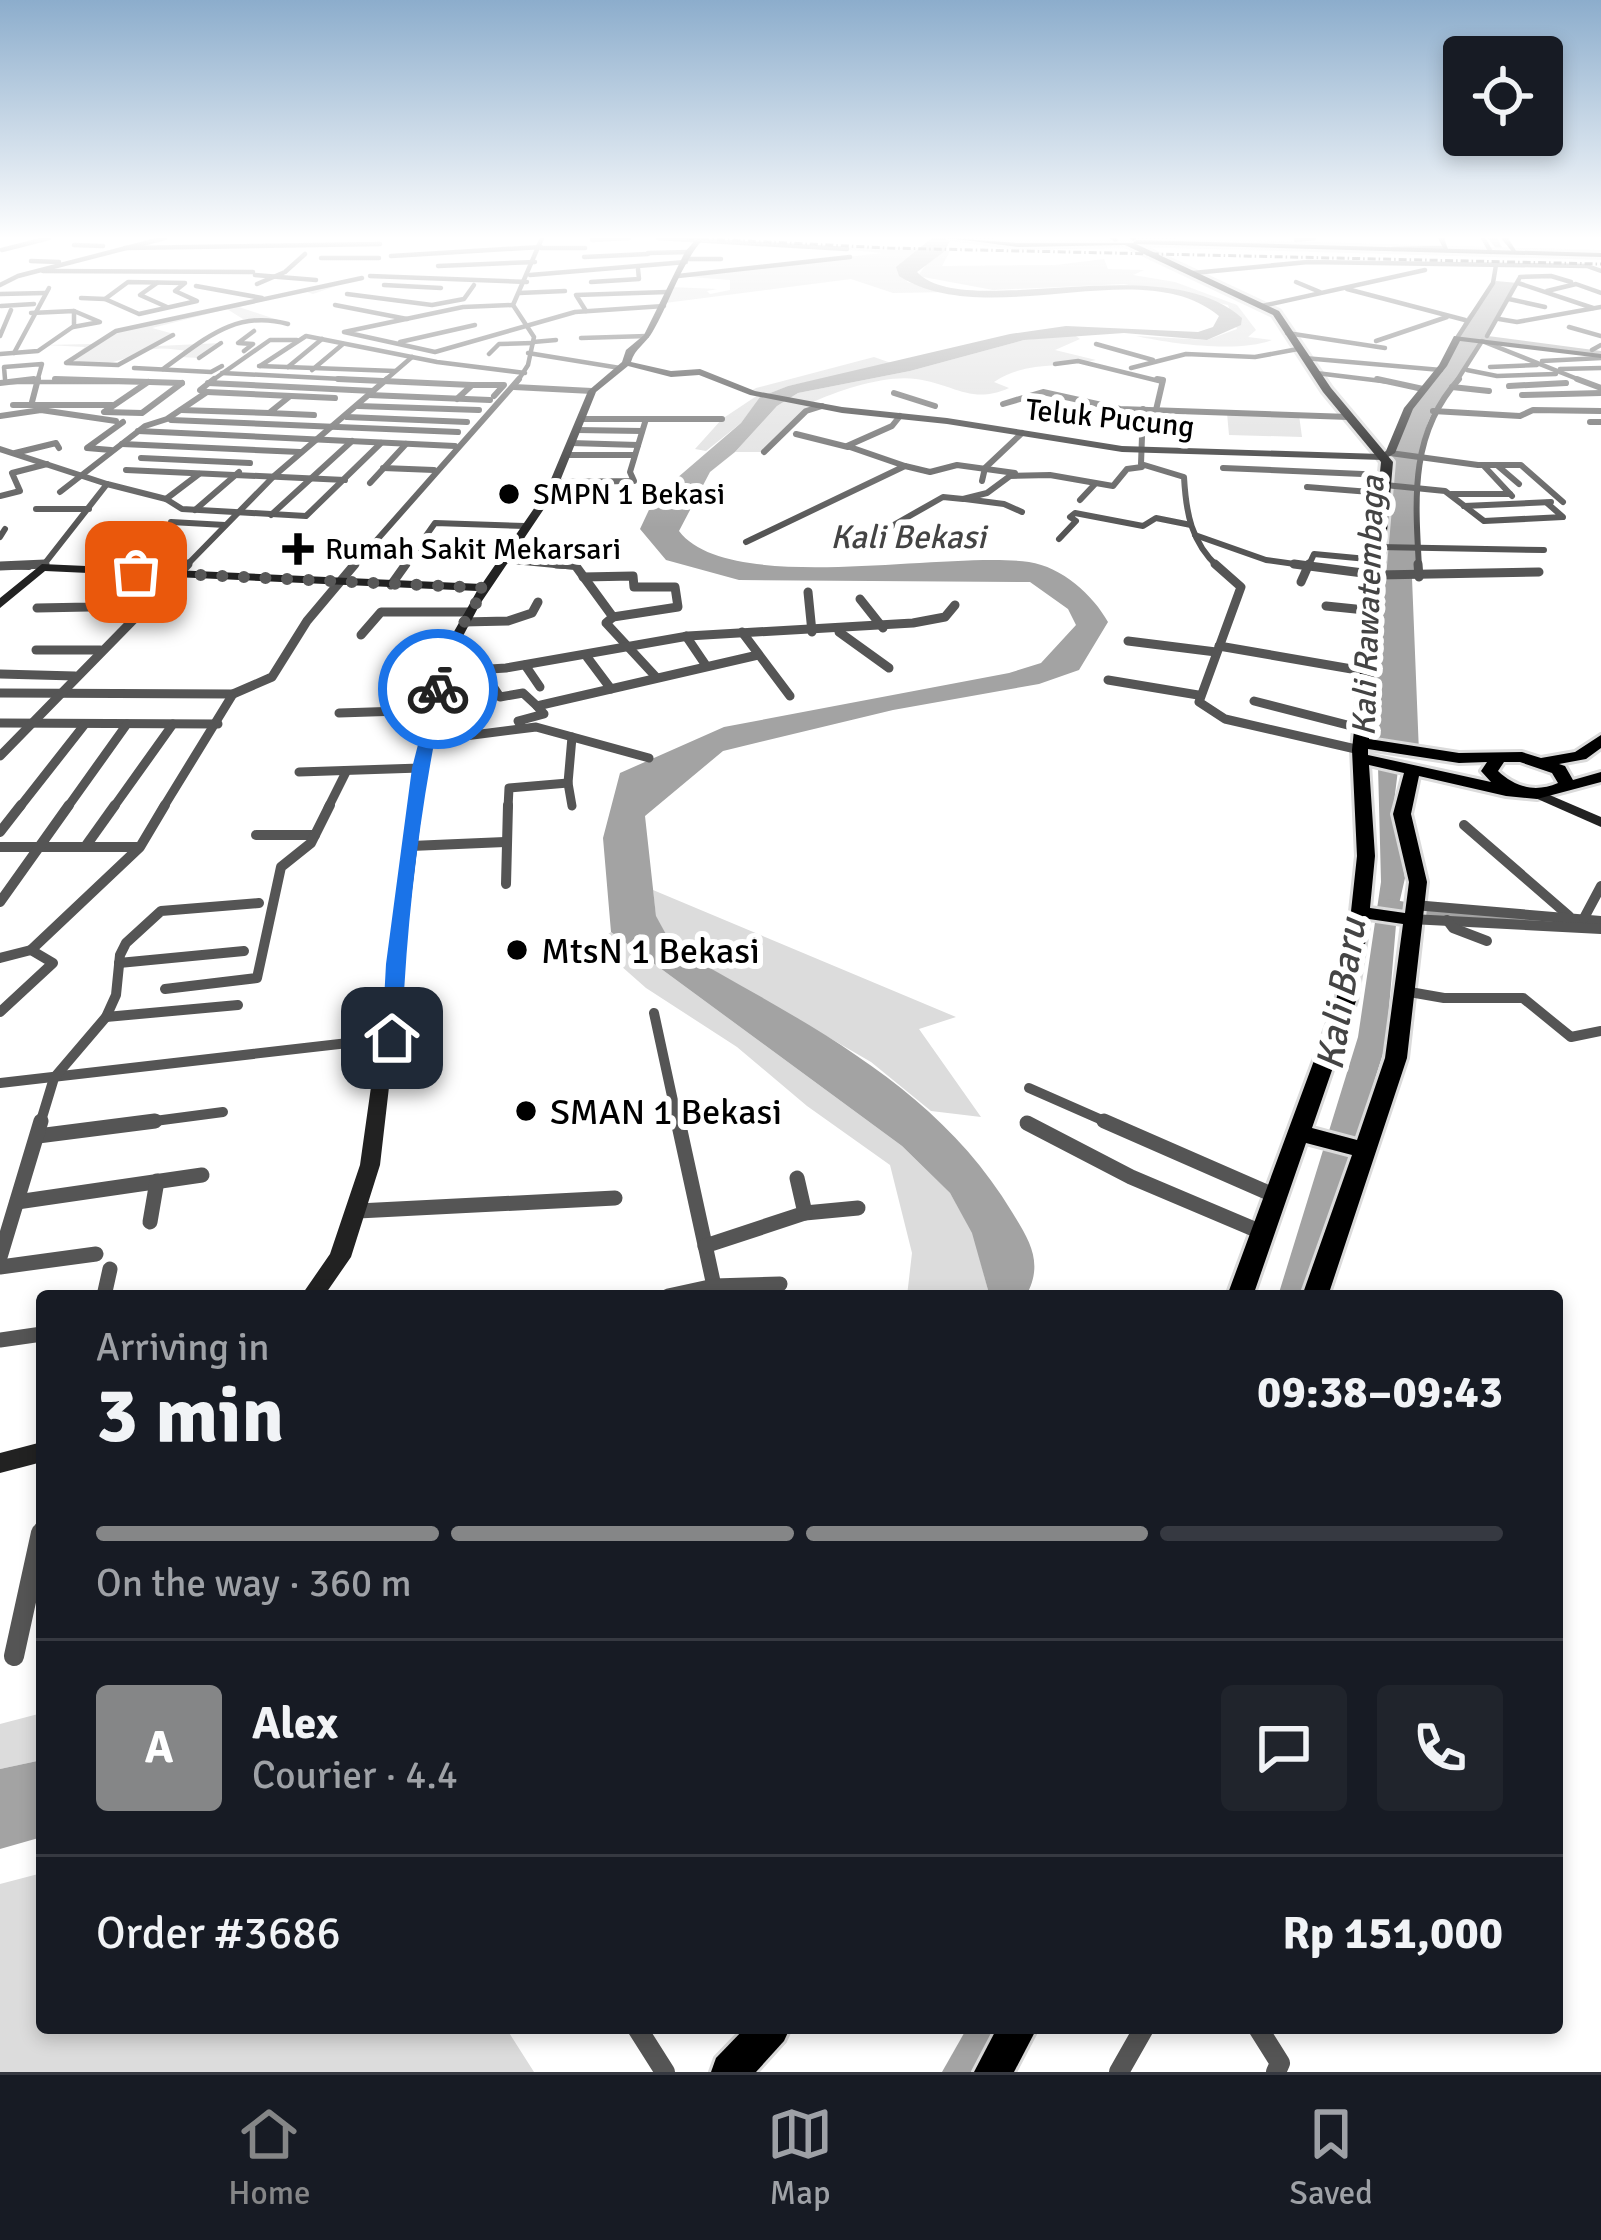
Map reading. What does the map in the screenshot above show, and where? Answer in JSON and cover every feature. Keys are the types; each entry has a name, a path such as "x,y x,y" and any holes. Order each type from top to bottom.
{"main road":[{"path":"1242,1290 1273,1195 1308,1135 1366,913 1365,748 1386,455 1349,417 1288,335"},
{"path":"1410,762 1564,760 1583,754 1601,740"},
{"path":"1365,748 1534,794 1593,779"},
{"path":"1499,758 1489,768 1494,778 1534,794"},
{"path":"1564,760 1572,774 1593,779"},
{"path":"1317,1290 1360,1149 1396,1058 1408,913 1418,882 1402,814 1410,762"},
{"path":"1545,762 1565,776 1563,789"},
{"path":"1366,913 1408,913"},
{"path":"1308,1135 1360,1149"},
{"path":"730,2072 765,2034"},
{"path":"993,2072 1015,2034"}],"street":[{"path":"14,353 25,335"},
{"path":"0,354 38,351 62,335"},
{"path":"107,335 83,345 66,363 124,363 173,335"},
{"path":"162,369 212,335"},
{"path":"238,343 250,335"},
{"path":"352,335 435,352"},
{"path":"359,337 368,335"},
{"path":"393,344 434,335"},
{"path":"0,756 300,452 415,358 492,335"},
{"path":"0,693 233,694 272,676 308,620 452,446 525,373 531,335"},
{"path":"1298,335 1385,348 1363,356 1358,363"},
{"path":"1376,340 1392,335"},
{"path":"1415,578 1413,488 1433,411 1467,370 1487,335"},
{"path":"581,338 647,336"},
{"path":"316,1290 340,1257 358,1210 392,1038 395,964 420,768 443,672 466,617 555,482 592,391 647,336"},
{"path":"1462,506 1566,501 1521,465 1484,466 1386,455 1409,408 1462,336 1600,346"},
{"path":"1485,338 1569,381"},
{"path":"288,367 322,339"},
{"path":"59,492 138,431 181,410 270,340 322,339 437,362 525,373"},
{"path":"260,366 297,340"},
{"path":"489,354 499,344 556,340"},
{"path":"181,357 203,358 221,343"},
{"path":"48,344 62,344"},
{"path":"134,368 213,371 254,344 153,347"},
{"path":"303,377 343,344"},
{"path":"1096,344 1154,361"},
{"path":"1490,367 1539,363 1600,346"},
{"path":"341,369 366,348"},
{"path":"528,352 623,365"},
{"path":"1131,368 1212,352 1258,357 1301,354 1441,370"},
{"path":"368,370 387,353"},
{"path":"1055,364 1078,361 1163,380 1156,410"},
{"path":"417,382 437,362"},
{"path":"32,402 38,377 40,363 4,367 2,381 38,377 182,382 142,413 104,412 149,381"},
{"path":"234,365 396,371"},
{"name":"Teluk Pucung","path":"623,365 664,374 700,372 759,394 809,404 1138,450 1386,455"},
{"path":"43,402 92,366"},
{"path":"426,398 465,366"},
{"path":"1553,370 1601,368"},
{"path":"1467,370 1498,376 1563,374"},
{"path":"1316,373 1489,392"},
{"path":"222,374 505,386 458,432 452,446"},
{"path":"1498,376 1542,410"},
{"path":"226,422 286,377"},
{"path":"87,403 120,380"},
{"path":"1509,386 1569,381 1600,388"},
{"path":"458,399 472,385"},
{"path":"208,388 274,386 490,400"},
{"path":"514,387 592,391"},
{"path":"208,388 335,398"},
{"path":"1522,395 1600,388"},
{"path":"1532,403 1600,388"},
{"path":"301,425 344,389"},
{"path":"1003,404 1043,392 1108,407 1349,417"},
{"path":"211,411 234,393"},
{"path":"894,393 935,406"},
{"path":"269,413 290,396"},
{"path":"919,418 947,399"},
{"path":"0,408 32,402 115,405"},
{"path":"358,406 479,410"},
{"path":"764,452 806,411 822,406"},
{"path":"0,408 124,421 87,448 159,444 300,452"},
{"path":"1142,466 1138,450 1143,409"},
{"path":"181,410 314,415"},
{"path":"1433,411 1520,416 1542,410 1601,411"},
{"path":"848,447 892,426 900,416"},
{"path":"346,417 467,422"},
{"path":"167,419 458,432"},
{"path":"574,437 646,419 722,419"},
{"path":"555,482 634,481 630,472 646,419"},
{"path":"1590,422 1601,422"},
{"path":"239,449 268,424"},
{"path":"138,431 452,446"},
{"path":"574,437 642,431"},
{"path":"796,434 930,472 952,465 1116,486 1127,469 1142,466 1184,477 1193,530 1204,556 1241,587 1198,694"},
{"path":"982,481 985,468 1022,434"},
{"path":"574,437 636,450"},
{"path":"271,515 352,441"},
{"path":"14,454 56,442 59,448"},
{"path":"0,449 166,499 178,508 310,516 381,443"},
{"path":"0,604 42,567 107,484 159,444"},
{"path":"370,483 406,444"},
{"path":"195,511 266,450"},
{"path":"141,458 250,463"},
{"path":"0,496 20,491 15,472 49,464"},
{"path":"746,542 905,466"},
{"path":"1484,466 1521,504"},
{"path":"1498,466 1519,484"},
{"path":"383,468 434,470"},
{"path":"1223,468 1449,494 1510,494"},
{"path":"126,470 345,480"},
{"path":"138,491 161,471"},
{"path":"166,499 200,473"},
{"path":"963,499 1022,475"},
{"path":"0,480 14,478"},
{"path":"1080,500 1095,484"},
{"path":"1307,487 1386,485"},
{"path":"1449,494 1484,521 1564,517 1547,503"},
{"path":"868,539 943,497 1004,504 1022,512"},
{"path":"36,509 89,509"},
{"path":"1059,539 1076,521 1070,517 1075,513 1143,526 1156,518 1266,560 1309,566 1382,561 1411,549 1544,550"},
{"path":"172,522 225,525"},
{"path":"391,585 435,523 526,526"},
{"path":"37,608 88,607 168,542"},
{"path":"1300,582 1316,554 1382,561 1415,578 1539,572 1519,550"},
{"path":"503,560 570,563 613,617"},
{"path":"0,566 485,588"},
{"path":"584,577 633,575 634,587 675,587 678,607 604,621 656,677"},
{"path":"808,592 812,632"},
{"path":"860,599 883,628"},
{"path":"361,635 374,614 381,612 508,621 532,613 538,602"},
{"path":"443,672 587,657 686,636 883,628 945,617 955,605"},
{"path":"1326,605 1375,611"},
{"path":"742,632 790,696"},
{"path":"838,632 889,668"},
{"path":"686,636 705,664"},
{"path":"1128,641 1369,672"},
{"path":"36,650 100,650"},
{"path":"537,706 758,655"},
{"path":"587,657 611,689"},
{"path":"525,665 540,687"},
{"path":"482,670 500,697 523,693 544,714 518,721 523,728"},
{"path":"0,674 75,676"},
{"path":"1108,680 1198,694"},
{"path":"0,958 32,950 140,847 233,694"},
{"path":"1198,694 1206,708 1225,719 1365,748"},
{"path":"1254,701 1365,748"},
{"path":"339,713 432,710"},
{"path":"0,723 218,724"},
{"path":"0,832 85,724"},
{"path":"0,902 128,724"},
{"path":"86,847 173,724"},
{"path":"426,741 523,728 650,758"},
{"path":"572,737 568,783 572,806"},
{"path":"299,772 420,768"},
{"path":"165,989 257,978 281,867 315,835 346,772"},
{"path":"506,884 509,788 568,783"},
{"path":"1534,794 1601,823"},
{"path":"1464,825 1569,916"},
{"path":"256,835 315,835"},
{"path":"411,846 505,842"},
{"path":"0,847 140,847"},
{"path":"1585,918 1601,886"},
{"path":"0,1257 53,1078 106,1017 116,995 126,943 161,911 260,903"},
{"path":"1408,913 1569,916 1601,925"},
{"path":"1408,913 1447,920 1601,925"},
{"path":"1447,920 1453,928 1487,941"},
{"path":"0,1012 53,963 32,950"},
{"path":"119,963 244,951"},
{"path":"1404,991 1450,998 1517,996 1534,1004 1571,1037 1601,1031"},
{"path":"106,1017 238,1005"},
{"path":"653,1013 714,1286"},
{"path":"0,1083 392,1038"},
{"path":"1029,1088 1273,1195"},
{"path":"38,1136 224,1112"},
{"path":"1028,1123 1131,1178 1261,1232"},
{"path":"17,1202 202,1175"},
{"path":"797,1178 806,1213"},
{"path":"150,1222 157,1181"},
{"path":"358,1210 615,1198"},
{"path":"705,1246 806,1213 858,1208"},
{"path":"0,1267 96,1254"},
{"path":"105,1290 110,1270"},
{"path":"696,1290 780,1285"},
{"path":"0,1340 36,1335"},
{"path":"0,1463 36,1454"},
{"path":"14,1656 36,1555"},
{"path":"641,2034 665,2072"},
{"path":"1119,2072 1141,2034"},
{"path":"1262,2034 1280,2062 1276,2072"}],"shaded area":[{"path":"109,335 173,335 158,346 221,343 199,358 181,357 188,351 157,349 90,364 68,360 85,347 46,345 92,344"},
{"path":"1007,335 1100,335 1024,340 910,371 798,393 777,406 710,472 679,531 705,551 743,562 790,567 992,560 1041,565 1075,584 1108,622 1079,670 1039,684 893,710 723,751 645,816 656,916 673,947 861,1058 944,1126 980,1167 1029,1243 1034,1273 1028,1290 988,1290 972,1233 950,1193 902,1146 611,932 603,838 620,773 724,727 1041,663 1076,625 1068,609 1030,582 739,580 666,560 640,529 655,497 741,423 760,397 788,386"},
{"path":"1074,335 1080,339 1055,350 1096,360 1006,375 994,382 1009,388 996,393 962,392 916,379 862,385 811,403 822,406 805,411 764,452 735,452 777,406 798,393 910,371 1024,340"},
{"path":"1144,335 1219,335 1207,340"},
{"path":"1251,335 1272,340 1224,347 1136,336 1207,340"},
{"path":"1459,335 1489,335 1601,351 1601,356 1482,341 1427,425 1418,467 1419,577 1412,578 1419,753 1361,743 1383,457 1390,453 1409,408"},
{"path":"874,357 894,364 788,386 761,397 741,423 706,451 695,449 722,419 758,395 749,392 756,388"},
{"path":"1227,413 1299,415 1302,437 1229,435"},
{"path":"1378,766 1398,770 1393,810 1405,878 1397,913 1386,1044 1309,1290 1280,1290 1358,1037 1381,882"},
{"path":"653,890 956,1017 919,1029 981,1117 931,1111 871,1062 673,947 656,917"},
{"path":"611,932 902,1146 950,1193 973,1233 988,1290 908,1290 912,1253 890,1165 807,1106 737,1047 646,988 595,943"},
{"path":"36,1715 36,1761 0,1769 0,1724"},
{"path":"36,1761 36,1839 0,1849 0,1769"},
{"path":"36,1875 36,2034 510,2034 534,2072 0,2072 0,1884"},
{"path":"964,2034 997,2034 975,2072 942,2072"}],"waterway":[{"name":"Kali Baru","path":"1386,923 1389,905 1445,916 1551,921"}],"way so far":[{"path":"136,572 485,588 454,640 438,689"}],"place":[{"name":"SMPN 1 Bekasi","path":"509,494"},
{"name":"Rumah Sakit Mekarsari","path":"298,549"},
{"name":"MtsN 1 Bekasi","path":"517,950"},
{"name":"SMAN 1 Bekasi","path":"526,1111"}],"route":[{"path":"392,1038 405,880 420,768 438,689"}],"water label":[{"name":"Kali Bekasi","path":"908,536"},
{"name":"Kali Rawatembaga","path":"1367,606"}]}
